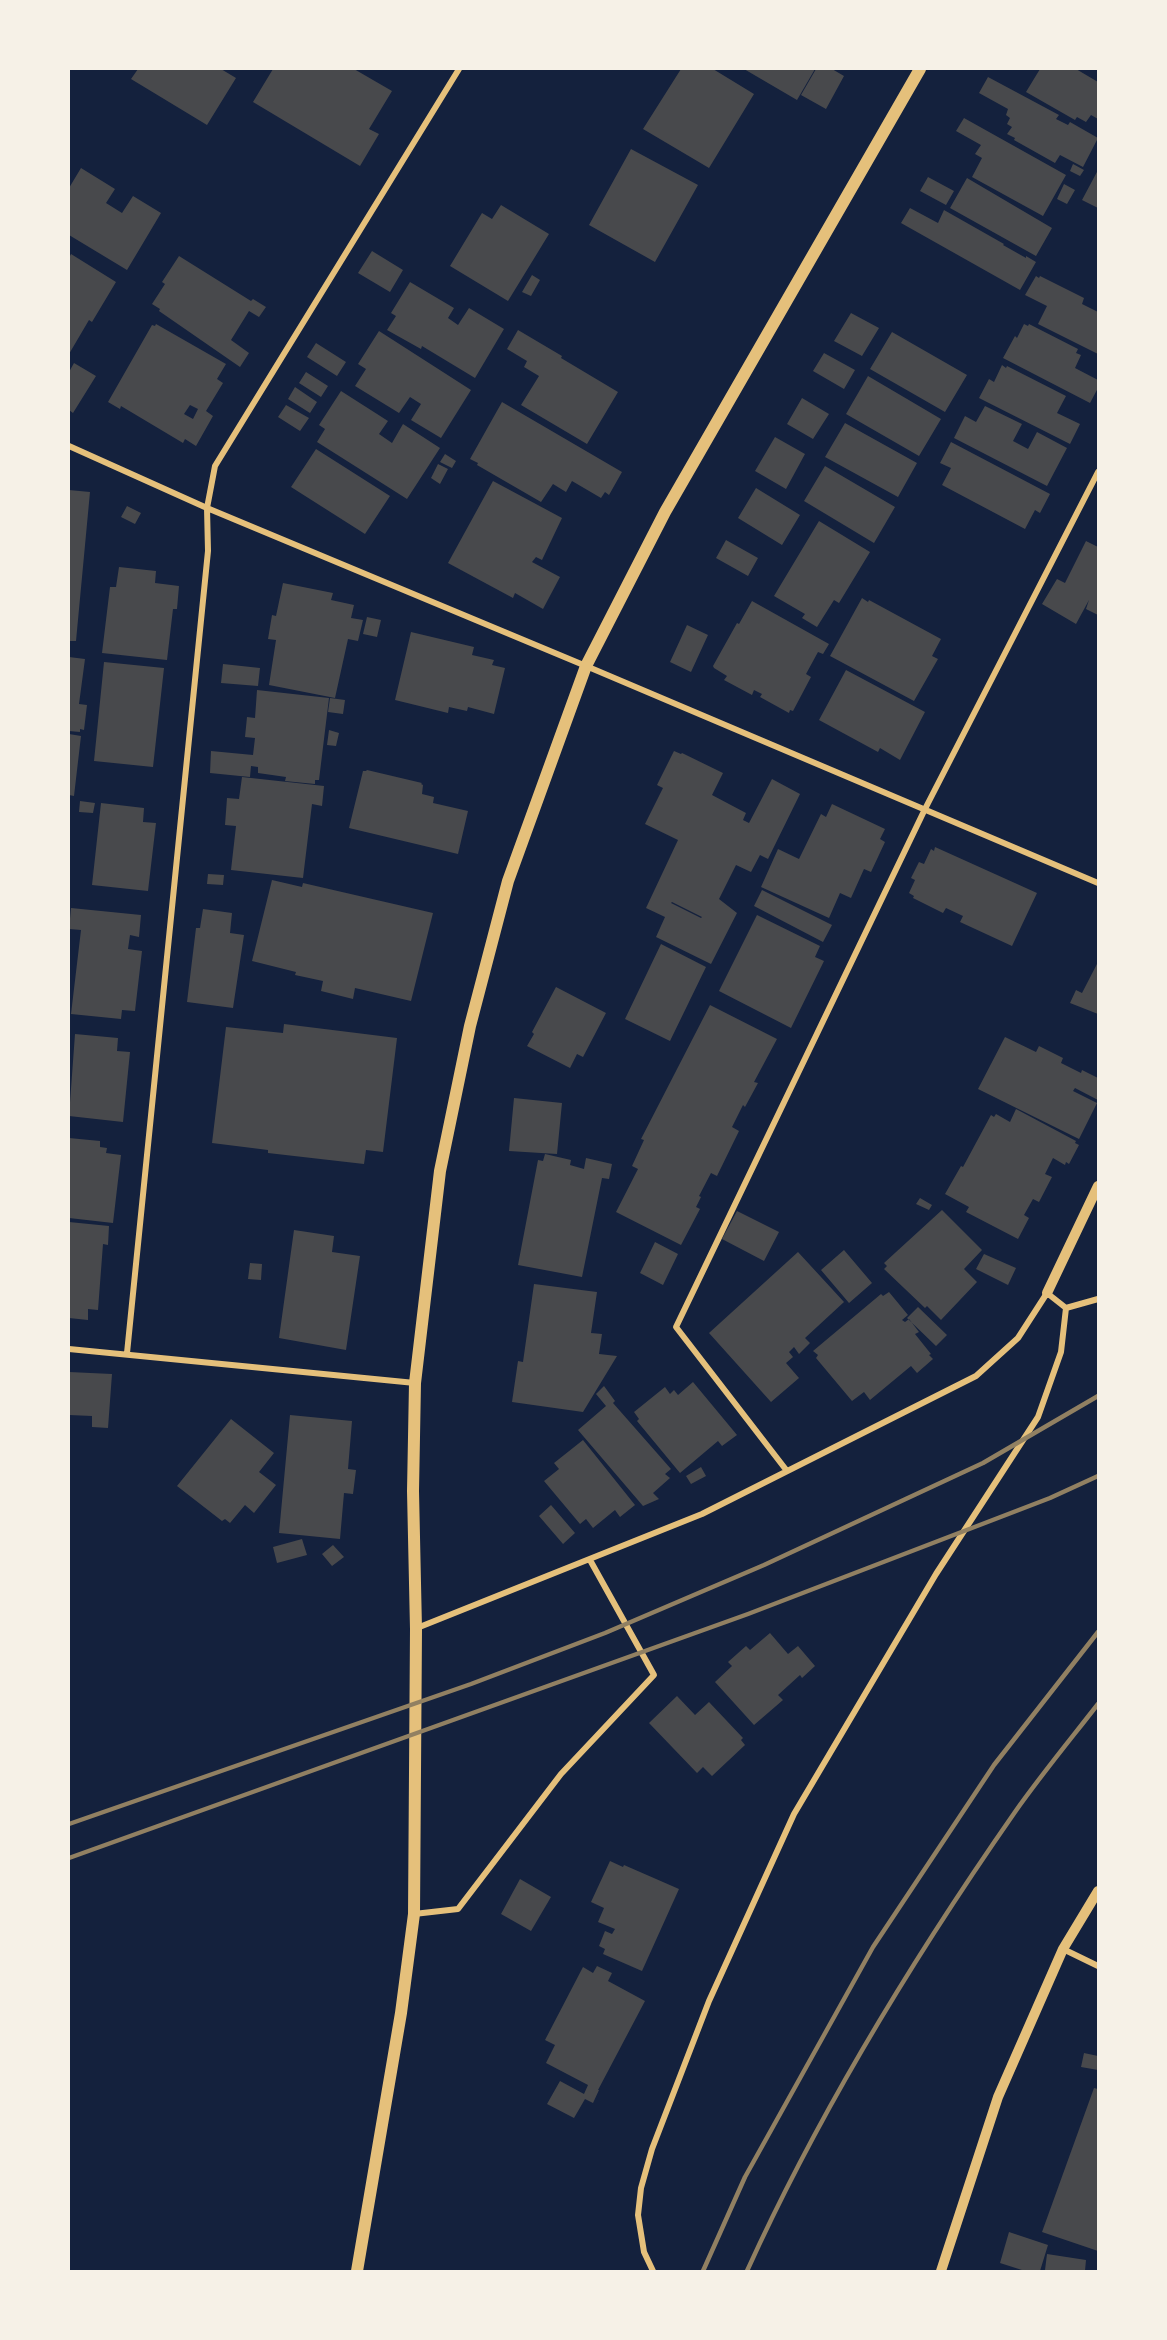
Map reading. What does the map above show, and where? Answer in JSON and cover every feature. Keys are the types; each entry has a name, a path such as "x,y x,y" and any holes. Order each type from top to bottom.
{"main road":[{"path":"357,2271 401,2013 414,1914 416,1629 412,1491 415,1383 440,1171 470,1026 508,881 586,666 665,512 920,69"}],"street":[{"path":"127,1353 208,551 207,508 215,466 459,69"},
{"path":"69,446 207,508 1098,883"},
{"path":"787,1471 676,1328 925,809 1098,472"},
{"path":"416,1629 702,1514 976,1376 1018,1338 1047,1293 1098,1186"},
{"path":"1047,1293 1066,1308"},
{"path":"1066,1308 1098,1299"},
{"path":"653,2271 644,2252 638,2215 641,2188 652,2149 709,2001 794,1814 936,1574 1038,1417 1061,1352 1066,1308"},
{"path":"69,1349 415,1383"},
{"path":"414,1914 458,1909 561,1774 654,1675 590,1560"},
{"path":"941,2271 998,2097 1063,1949 1098,1890"},
{"path":"1063,1949 1098,1966"}],"building":[{"path":"138,69 221,69 236,78 207,125 131,79"},
{"path":"273,69 354,69 392,91 369,129 379,134 360,166 253,102"},
{"path":"681,69 713,69 754,94 709,168 643,129"},
{"path":"744,69 815,69 797,100"},
{"path":"816,69 832,69 844,76 826,109 801,95"},
{"path":"1040,69 1076,69 1098,82 1098,119 1091,115 1086,122 1077,117 1075,120 1026,92"},
{"path":"988,77 1059,115 1056,119 1068,125 1070,122 1098,138 1083,167 1060,155 1055,163 1007,134 1012,127 1007,124 1010,118 1006,115 1008,109 979,93"},
{"path":"964,118 1066,175 1043,216 972,177 982,158 975,154 981,145 956,131"},
{"path":"631,149 698,185 655,262 589,225"},
{"path":"1073,164 1084,170 1080,176 1070,171"},
{"path":"81,168 115,189 106,203 122,213 133,196 161,213 127,270 69,235 69,188"},
{"path":"1098,170 1098,208 1082,200"},
{"path":"928,177 954,191 946,205 920,191"},
{"path":"967,178 1052,228 1036,256 950,208"},
{"path":"1064,184 1075,190 1067,204 1057,199"},
{"path":"501,205 549,234 508,301 450,266 482,213 492,219"},
{"path":"910,208 938,223 944,210 1036,262 1020,290 901,223"},
{"path":"372,251 403,270 390,292 358,273"},
{"path":"71,254 116,282 92,322 89,320 69,354 69,258"},
{"path":"179,256 251,301 253,299 266,307 259,317 249,311 231,340 249,353 240,367 152,304 165,284 162,282"},
{"path":"532,275 540,280 531,296 522,292"},
{"path":"1036,276 1084,298 1082,304 1098,312 1098,354 1038,324 1047,306 1025,295"},
{"path":"410,282 454,308 448,318 458,325 469,308 504,329 475,378 422,346 421,349 387,330 396,316 391,313"},
{"path":"851,313 879,328 862,356 834,341"},
{"path":"156,324 226,364 217,379 223,383 206,411 213,416 196,446 185,439 183,443 121,406 120,409 108,402 152,325","holes":["190,405 198,409 193,419 184,414"]},
{"path":"1024,324 1028,326 1029,324 1078,349 1076,353 1081,355 1075,368 1098,380 1098,388 1090,403 1003,358"},
{"path":"518,330 618,392 587,444 521,405 539,376 524,367 527,361 507,349"},
{"path":"379,331 471,390 441,438 411,420 421,404 410,397 399,413 355,386 366,369 358,364"},
{"path":"892,332 967,375 945,412 870,369"},
{"path":"316,343 346,362 337,376 307,357"},
{"path":"824,353 855,370 844,389 813,371"},
{"path":"74,363 96,376 73,413 69,410 69,372"},
{"path":"1002,365 1066,396 1057,413 1080,424 1070,444 979,398 989,379 994,382"},
{"path":"306,372 328,386 321,397 299,383"},
{"path":"868,376 941,419 919,456 846,414"},
{"path":"295,387 317,402 310,413 288,399"},
{"path":"341,391 388,421 379,434 392,443 403,424 440,448 407,499 317,442 325,429 319,425"},
{"path":"802,398 829,414 813,439 787,424"},
{"path":"502,402 622,472 609,495 605,492 601,498 572,481 566,492 553,484 541,502 470,459"},
{"path":"286,405 309,418 300,431 278,417"},
{"path":"985,406 1022,424 1013,441 1028,449 1037,432 1067,448 1047,486 954,438 965,416 976,422"},
{"path":"845,423 917,463 898,497 825,457"},
{"path":"775,437 805,454 786,489 755,471"},
{"path":"951,442 1050,494 1040,513 1035,510 1025,529 942,485 951,468 940,463"},
{"path":"316,449 390,496 365,534 291,487"},
{"path":"445,454 456,461 452,468 440,462"},
{"path":"438,464 448,469 440,484 431,478"},
{"path":"825,466 895,507 874,543 804,501"},
{"path":"493,481 562,518 542,560 536,557 532,562 560,577 543,609 515,593 513,598 448,563"},
{"path":"756,488 800,515 782,545 738,518"},
{"path":"69,490 90,492 76,641 69,641"},
{"path":"127,506 141,513 135,524 121,517"},
{"path":"819,521 870,552 839,603 834,600 817,627 802,618 805,614 774,596"},
{"path":"726,540 758,558 748,576 716,558"},
{"path":"1086,541 1098,547 1098,615 1086,609 1089,600 1076,624 1042,604 1057,579 1065,583"},
{"path":"119,567 156,571 155,583 179,586 177,609 173,609 167,660 102,653 110,587 116,587"},
{"path":"283,583 333,593 331,600 354,605 351,618 363,620 358,641 348,639 335,698 269,685 276,640 268,639 272,615 276,616"},
{"path":"862,598 941,639 932,656 938,659 914,701 830,656"},
{"path":"752,601 829,644 823,654 818,652 806,674 811,677 793,711 790,710 789,713 760,697 762,694 754,690 752,695 724,680 727,676 713,666"},
{"path":"367,617 381,620 377,637 363,634"},
{"path":"687,625 708,635 691,672 670,662"},
{"path":"411,632 474,647 472,655 494,660 492,665 505,668 494,714 468,707 467,711 449,707 448,713 395,700"},
{"path":"69,657 85,659 79,704 87,705 84,730 80,729 80,732 69,731"},
{"path":"104,662 164,668 153,767 94,761"},
{"path":"223,664 260,668 258,686 221,683"},
{"path":"846,670 925,712 900,760 880,748 878,752 819,720"},
{"path":"257,690 329,698 319,780 315,780 315,784 285,781 286,777 258,773 258,767 251,766 250,777 210,773 211,751 253,755 255,738 245,737 247,717 255,718"},
{"path":"330,698 345,700 343,714 328,712"},
{"path":"329,730 339,733 336,746 327,745"},
{"path":"69,734 81,736 74,796 69,795"},
{"path":"674,751 723,773 712,795 746,813 743,820 749,823 772,779 800,794 768,859 760,855 751,872 736,865 719,899 737,913 711,964 656,937 665,917 646,908 678,840 645,824 663,788 657,785","holes":["672,902 701,918 671,903"]},
{"path":"363,771 422,783 422,794 434,797 433,803 468,811 458,854 349,828"},
{"path":"242,777 324,786 322,806 312,804 303,878 231,870 236,826 225,825 227,798 239,799"},
{"path":"80,801 95,803 93,813 79,812"},
{"path":"101,803 144,808 143,822 156,823 148,891 92,885"},
{"path":"832,804 885,829 880,839 885,842 871,872 864,869 851,898 840,893 829,918 761,887 778,849 799,859 821,814 826,817"},
{"path":"935,847 1037,893 1012,946 960,922 963,916 946,908 943,913 913,898 914,896 909,893 915,880 911,878 919,862 924,864 931,849 934,851"},
{"path":"208,874 224,875 223,885 207,884"},
{"path":"272,880 302,887 303,883 433,913 411,1001 355,988 353,999 321,991 323,981 295,975 296,972 252,961"},
{"path":"762,890 832,925 823,942 754,906"},
{"path":"71,908 141,915 139,937 130,935 128,949 142,951 135,1011 122,1010 121,1019 71,1014 81,930 69,929"},
{"path":"203,909 232,913 230,933 244,935 233,1008 187,1002 196,928 200,928"},
{"path":"757,915 820,946 815,957 824,961 791,1028 719,991"},
{"path":"661,944 706,967 670,1041 625,1019"},
{"path":"1098,962 1098,1014 1070,1003 1076,990 1082,993"},
{"path":"556,987 606,1013 583,1057 577,1054 570,1068 527,1046"},
{"path":"710,1005 777,1039 754,1082 758,1083 732,1127 739,1131 717,1176 711,1173 699,1196 701,1197 696,1207 700,1209 681,1245 616,1212 638,1169 632,1166 644,1140 641,1139"},
{"path":"284,1024 397,1038 383,1152 366,1150 364,1164 268,1153 268,1150 212,1143 226,1027 283,1033"},
{"path":"75,1034 118,1038 117,1051 130,1052 123,1122 69,1116"},
{"path":"1005,1037 1036,1052 1039,1046 1063,1058 1061,1063 1098,1078 1098,1100 1075,1088 1073,1091 1097,1103 1079,1139 978,1089"},
{"path":"514,1098 562,1103 557,1154 509,1151"},
{"path":"1016,1109 1076,1141 1075,1143 1079,1145 1069,1164 1066,1162 1065,1165 1053,1158 1045,1174 1052,1177 1039,1202 1033,1199 1024,1215 1029,1218 1018,1239 966,1212 969,1207 945,1194 961,1166 963,1167 991,1115 994,1117 996,1114 1010,1122"},
{"path":"69,1138 100,1141 100,1147 107,1148 106,1153 121,1155 113,1223 69,1218"},
{"path":"545,1154 571,1160 570,1165 584,1169 586,1158 612,1164 609,1179 602,1178 582,1277 518,1265 538,1160 543,1161"},
{"path":"920,1198 932,1205 929,1210 916,1204"},
{"path":"942,1210 982,1250 964,1269 977,1282 941,1320 884,1269 887,1266 884,1263"},
{"path":"737,1211 779,1232 764,1261 722,1239"},
{"path":"69,1222 109,1226 108,1245 103,1244 98,1310 88,1309 88,1320 69,1318"},
{"path":"294,1230 334,1236 332,1252 360,1256 346,1350 279,1338"},
{"path":"655,1242 678,1254 663,1285 640,1273"},
{"path":"844,1250 872,1283 849,1303 821,1270"},
{"path":"798,1252 844,1302 805,1338 810,1343 799,1354 794,1347 789,1352 793,1357 786,1363 799,1378 771,1402 709,1333"},
{"path":"984,1254 1016,1268 1008,1285 976,1269"},
{"path":"250,1263 262,1264 261,1280 248,1279"},
{"path":"534,1284 597,1292 591,1333 602,1334 599,1354 617,1356 583,1412 512,1402 518,1361 523,1362"},
{"path":"889,1292 908,1315 902,1320 905,1322 909,1319 919,1332 915,1334 933,1359 917,1373 911,1366 870,1400 864,1392 852,1401 816,1358 818,1355 813,1351 881,1294 883,1296"},
{"path":"918,1307 947,1335 936,1346 907,1318"},
{"path":"69,1372 112,1374 108,1428 92,1427 92,1416 69,1415"},
{"path":"693,1382 737,1435 722,1446 718,1441 680,1473 637,1421 639,1419 634,1412 665,1387 670,1394 674,1390 678,1395"},
{"path":"604,1386 615,1401 613,1403 671,1469 665,1474 670,1478 653,1493 659,1499 643,1506 578,1430 606,1406 596,1394"},
{"path":"290,1415 352,1421 348,1469 356,1470 353,1494 344,1493 340,1539 279,1533"},
{"path":"231,1419 274,1453 259,1472 276,1485 254,1513 245,1505 230,1523 225,1519 222,1521 177,1486"},
{"path":"583,1440 635,1505 620,1517 615,1510 593,1528 586,1519 580,1524 544,1481 559,1469 554,1463"},
{"path":"701,1467 706,1476 691,1484 686,1476"},
{"path":"551,1505 575,1533 563,1544 539,1516"},
{"path":"302,1539 307,1555 277,1563 273,1547"},
{"path":"333,1545 344,1557 332,1566 322,1554"},
{"path":"770,1633 788,1654 798,1646 815,1666 802,1678 800,1675 778,1695 783,1700 754,1725 715,1682 732,1666 728,1662 746,1646 750,1650"},
{"path":"677,1696 695,1715 709,1702 743,1738 741,1740 745,1745 712,1776 703,1767 697,1773 649,1723"},
{"path":"610,1861 679,1889 642,1971 603,1954 605,1949 599,1946 605,1931 612,1934 615,1929 598,1922 604,1908 591,1902"},
{"path":"520,1879 551,1897 531,1931 501,1914"},
{"path":"597,1966 612,1973 608,1981 645,2001 593,2103 585,2099 574,2118 547,2104 560,2081 584,2094 588,2085 546,2063 555,2045 545,2040 583,1967 593,1973"},
{"path":"1084,2053 1098,2056 1098,2070 1081,2067"},
{"path":"1094,2088 1098,2089 1098,2251 1042,2232"},
{"path":"1009,2232 1048,2245 1040,2271 1025,2271 1000,2263"},
{"path":"1047,2254 1086,2260 1085,2271 1045,2270"}],"railway":[{"path":"69,1824 471,1684 605,1633 764,1565 983,1463 1098,1396"},
{"path":"69,1858 748,1614 1050,1498 1098,1476"},
{"path":"703,2271 745,2177 873,1947 994,1765 1098,1632"},
{"path":"747,2271 805,2152 905,1978 1015,1812 1098,1704"}]}
